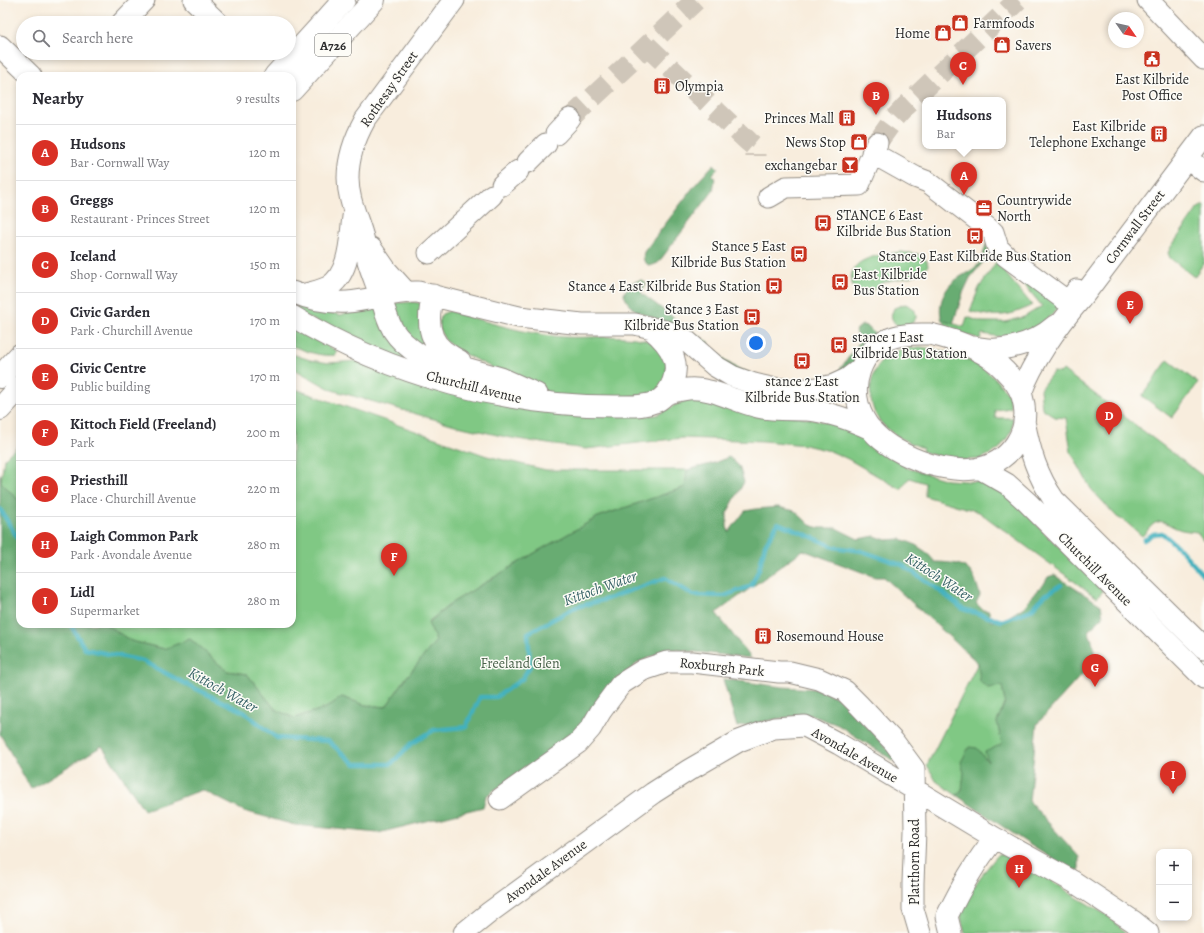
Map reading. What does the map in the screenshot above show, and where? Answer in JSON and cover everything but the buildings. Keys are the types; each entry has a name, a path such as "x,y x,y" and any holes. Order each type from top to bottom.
{"highway":[{"name":"A726","path":"296,53 344,0"},
{"name":"A726","path":"296,86 374,0"},
{"name":"A726","path":"279,72 290,60"},
{"path":"0,377 16,359"},
{"path":"0,409 16,391"}],"street":[{"path":"129,16 144,0"},
{"path":"194,0 211,16"},
{"name":"Rothesay Street","path":"362,234 353,212 349,196 348,179 352,147 365,120 454,0"},
{"path":"1148,0 1204,59"},
{"path":"0,46 27,72"},
{"path":"429,253 551,139 570,119"},
{"name":"Cornwall Street","path":"1021,393 1031,370 1065,317 1204,136"},
{"path":"769,197 786,187 859,186 875,148 914,177 928,182 993,232 998,248 1006,256 1068,302 1077,290 1084,294"},
{"path":"1187,158 1204,171"},
{"path":"296,294 330,286 339,275 347,260 353,212"},
{"path":"362,234 383,266 406,292"},
{"path":"362,234 368,261 393,330 410,349 420,355 501,378 556,403"},
{"path":"296,294 335,302 348,302 406,292 418,292 518,317 582,324 635,324 669,332 682,337 715,366 732,376 771,388 797,390 834,385 847,379 860,369"},
{"path":"433,295 430,307 429,327 438,347 444,352 478,371"},
{"name":"Cornwall Street","path":"860,369 865,360 876,347 895,337 930,334 958,342 998,349 1016,346 1047,334 1065,317"},
{"name":"Churchill Avenue","path":"296,318 318,332 349,347 402,369 489,394 556,403 597,406 646,406 657,402 666,394 680,390 701,389 760,408 775,410 808,410 835,415 871,429"},
{"path":"648,327 662,338 674,357 674,379 671,388 666,394"},
{"path":"958,342 992,359 1004,370 1021,393"},
{"path":"860,369 856,390 857,400 864,419 871,429 892,447 914,459 935,465 963,469 980,468 996,462 1012,449 1022,432 1024,421"},
{"name":"Churchill Avenue","path":"1021,393 1024,421 1033,461 1039,475 1054,500 1204,648"},
{"name":"Churchill Avenue","path":"980,468 1007,484 1027,502 1204,678"},
{"name":"Roxburgh Park","path":"500,799 578,744 622,684 643,670 667,662 692,662 778,672 790,672 819,679 845,691 894,742 914,769 914,790"},
{"name":"Avondale Avenue","path":"464,933 490,912 653,794 689,770 739,741 774,728 805,726 839,744 995,838 1074,882 1133,921 1148,933"},
{"name":"Platthorn Road","path":"914,790 915,831 913,909 920,933"},
{"path":"951,933 947,916 980,856 995,838"}],"green space":[{"path":"714,164 718,168 712,175 715,178 713,191 658,263 650,266 644,260 644,252 695,185"},
{"path":"1204,205 1204,263 1194,277 1170,258 1168,253 1198,208"},
{"path":"986,244 990,253 970,278 963,293 953,324 942,320 940,309 945,292 952,283 980,263"},
{"path":"901,252 918,254 927,261 928,266 920,273 890,280 868,292 862,292 853,287 851,277 853,269 859,264 874,256"},
{"path":"996,262 1032,305 1017,312 1002,315 986,315 970,311 979,288"},
{"path":"1007,264 1062,304 1038,326 1016,336 1004,337 982,334 980,339 947,329 942,320 964,327 967,317 982,322 1005,322 1024,317 1042,306"},
{"path":"642,280 646,283 641,293 698,336 709,342 709,347 717,352 727,362 739,369 759,377 791,381 826,379 838,372 861,340 855,331 862,325 867,326 875,334 872,342 846,372 837,378 824,382 795,383 768,382 742,376 726,366 687,332 636,311 628,303 624,295 625,291 633,282"},
{"path":"414,302 428,305 435,350 404,338 393,303"},
{"path":"296,303 340,315 378,306 409,358 407,364 296,312"},
{"path":"905,304 914,309 916,318 910,326 901,327 896,325 891,316 894,308"},
{"path":"450,311 506,327 534,333 563,337 624,337 649,341 658,347 667,359 665,384 645,401 564,399 505,374 456,350 445,340 440,331 439,321 442,314"},
{"path":"296,328 337,351 336,355 308,352 296,348"},
{"path":"920,347 954,355 975,364 993,377 1006,392 1009,396 1011,408 995,410 995,418 1013,418 1012,430 998,450 980,459 964,460 943,458 922,451 923,448 893,433 879,420 872,403 871,394 873,376 877,367 893,352"},
{"path":"296,355 310,360 329,363 357,361 642,416 657,415 687,400 698,398 831,423 860,435 907,468 947,480 983,482 1003,491 1103,591 1097,598 979,512 925,496 925,483 909,478 900,489 848,459 830,451 805,445 763,441 682,438 586,449 506,437 462,427 332,390 296,370"},
{"path":"1168,360 1198,383 1172,418 1142,396"},
{"path":"1063,370 1204,477 1204,541 1197,532 1181,530 1165,522 1153,524 1142,536 1126,522 1117,517 1091,489 1071,452 1066,418 1055,417 1042,408 1040,389 1053,372 1060,373"},
{"path":"296,389 487,456 546,470 687,470 686,487 598,517 453,602 428,622 436,641 406,678 386,707 365,705 342,697 326,708 294,718 275,709 247,674 227,671 190,639 165,649 131,641 111,628 296,628"},
{"path":"16,447 16,498 1,482 4,459"},
{"name":"Freeland Glen","path":"729,457 739,466 744,482 727,513 727,527 729,532 745,511 778,507 795,511 810,525 819,528 836,528 858,539 875,536 886,540 901,539 914,544 926,552 935,562 954,563 966,568 974,577 980,595 976,603 983,610 989,611 990,621 1002,621 1024,607 1037,590 1044,584 1048,577 1054,575 1101,605 1103,617 1088,631 1093,645 1094,661 1037,724 1029,801 1079,857 1079,872 1067,868 1030,845 956,795 962,790 964,773 961,762 969,747 977,748 988,762 985,752 1002,744 997,722 1005,702 1002,686 988,688 980,682 978,663 884,577 875,577 803,550 716,613 751,658 670,649 637,663 575,735 486,796 483,807 378,833 295,825 244,811 202,790 144,810 102,746 31,789 0,734 0,474 1,482 16,498 16,628 111,628 131,641 164,649 190,639 227,671 247,674 275,709 294,718 326,708 342,697 365,705 386,707 406,678 436,641 428,623 453,602 598,517 685,487 687,470 711,464"},
{"path":"978,663 1002,686 1005,702 997,722 1002,744 988,763 964,775 962,790 956,795 936,781 927,765"},
{"path":"723,679 783,687 817,689 839,698 897,758 894,761 838,725 811,715 782,718 737,727"},
{"path":"999,854 1024,861 1071,894 1108,916 1126,933 965,933 961,916 963,905 977,881"}],"waterway":[{"name":"Kittoch Water","path":"0,509 16,535"},
{"name":"Kittoch Water","path":"72,628 85,649 143,661 244,712 277,738 328,741 355,764 391,764 411,744 434,730 466,727 480,697 496,697 522,679 530,666 528,633 576,607 607,599 665,578 693,595 724,596 751,586 759,569 765,545 778,523 834,547 862,551 902,565 936,588 963,609 1002,621 1031,610 1045,595 1061,585"},
{"name":"Kittoch Water","path":"1144,540 1153,534 1162,533 1179,548 1204,576"}],"tunnel":[{"path":"570,119 696,0"},
{"path":"877,143 894,119 905,107 1018,0"},
{"path":"647,46 755,147 755,156"}],"place":[{"name":"Farmfoods","path":"960,23"},
{"name":"Home","path":"943,33"},
{"name":"Savers","path":"1002,45"},
{"name":"East Kilbride Post Office","path":"1152,59"},
{"name":"Iceland","path":"963,85"},
{"name":"Olympia","path":"662,86"},
{"name":"Greggs","path":"876,115"},
{"name":"Princes Mall","path":"847,118"},
{"name":"East Kilbride Telephone Exchange","path":"1159,134"},
{"name":"News Stop","path":"859,142"},
{"name":"exchangebar","path":"850,165"},
{"name":"Hudsons","path":"964,195"},
{"name":"Countrywide North","path":"984,208"},
{"name":"STANCE 6 East Kilbride Bus Station","path":"823,223"},
{"name":"Stance 9 East Kilbride Bus Station","path":"975,236"},
{"name":"Stance 5 East Kilbride Bus Station","path":"799,254"},
{"name":"East Kilbride Bus Station","path":"840,282"},
{"name":"Stance 4 East Kilbride Bus Station","path":"774,286"},
{"name":"Stance 3 East Kilbride Bus Station","path":"752,317"},
{"name":"Civic Centre","path":"1130,324"},
{"name":"stance 1 East Kilbride Bus Station","path":"839,345"},
{"name":"stance 2 East Kilbride Bus Station","path":"802,361"},
{"name":"Civic Garden","path":"1109,435"},
{"name":"Kittoch Field (Freeland)","path":"394,576"},
{"name":"Rosemound House","path":"763,636"},
{"name":"Priesthill","path":"1095,687"},
{"name":"Lidl","path":"1173,794"},
{"name":"Laigh Common Park","path":"1019,888"}]}
